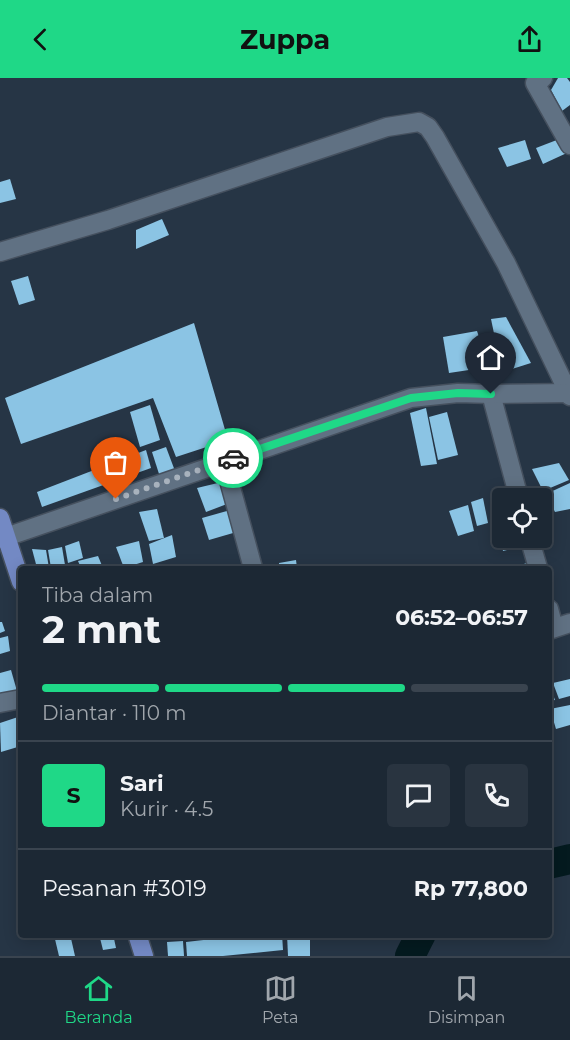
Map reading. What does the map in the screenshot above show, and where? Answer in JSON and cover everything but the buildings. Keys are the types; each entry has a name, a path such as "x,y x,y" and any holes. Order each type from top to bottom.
{"main road":[{"path":"0,518 3,538 18,575"},
{"path":"138,938 144,956"}],"street":[{"path":"537,80 570,145"},
{"path":"0,252 108,220 387,128 419,122 428,127 435,137 506,263 570,394 458,393 411,398 3,538"},
{"path":"491,394 516,488"},
{"path":"224,462 252,566"},
{"path":"532,548 537,566"},
{"path":"0,703 18,700"}],"waterway":[{"path":"552,863 570,859"},
{"path":"410,956 419,938"}],"way so far":[{"path":"116,499 233,458"}],"route":[{"path":"233,458 411,398 458,393 491,394"}]}
